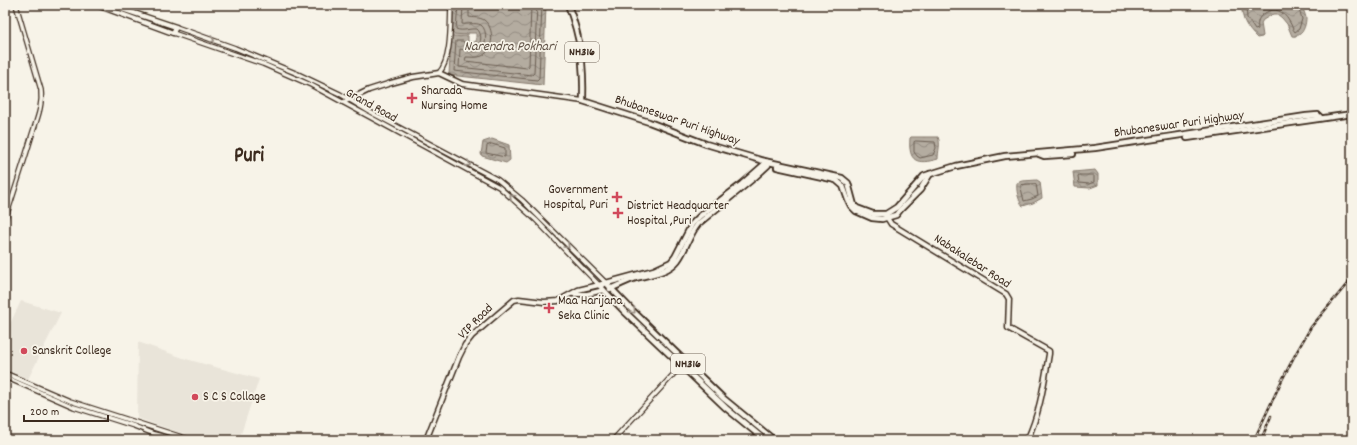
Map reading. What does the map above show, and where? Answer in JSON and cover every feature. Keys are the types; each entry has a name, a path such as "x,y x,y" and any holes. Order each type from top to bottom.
{"highway":[{"name":"NH316","path":"568,5 582,51 584,74 583,101"},
{"name":"Bhubaneswar Puri Highway","path":"583,101 650,122 706,144 767,162 841,180 851,206 856,211 872,218 882,219 886,216"},
{"name":"Bhubaneswar Puri Highway","path":"909,198 924,176 956,166 1005,156 1039,154 1044,156 1080,153 1226,130 1269,124 1318,120 1321,118 1352,114"},
{"path":"599,285 630,275 654,270 666,265 675,257 691,232 703,218 759,175 767,162"},
{"path":"886,216 894,216 898,209 909,198 920,190 930,174"},
{"path":"886,216 898,209"},
{"path":"604,290 611,289 633,279 668,269 679,259 686,239"},
{"name":"NH316","path":"606,283 727,402 774,440"},
{"name":"NH316","path":"599,285 726,408 765,440"}],"main road":[{"path":"5,220 38,118 41,104 41,90 16,5"},
{"name":"Grand Road","path":"97,5 263,64 311,85 499,187 532,216 599,285"},
{"name":"Grand Road","path":"110,5 176,27 277,65 350,100 502,182 606,283"},
{"path":"439,73 445,64 451,5"},
{"path":"173,33 176,27"},
{"path":"344,102 369,90 391,83 413,77 439,73 462,84 583,101"},
{"name":"Nabakalebar Road","path":"886,216 891,224 1006,294 1009,299 1008,328 1049,351 1039,408 1034,427 1027,440"},
{"path":"894,216 895,223 898,228"},
{"name":"VIP Road","path":"426,440 459,357 465,345 472,336 514,300 558,301 578,290 599,285"},
{"name":"VIP Road","path":"572,294 587,294 604,290"},
{"path":"613,440 682,365"},
{"path":"5,373 70,401 191,440"},
{"path":"5,377 74,407 154,434 177,440"}],"shaded area":[{"name":"Sanskrit College","path":"21,301 61,313 28,379 5,369 5,334"},
{"name":"S C S Collage","path":"138,342 186,359 259,379 239,440 201,440 137,418"}],"water":[{"name":"Narendra Pokhari","path":"454,5 546,5 543,85 449,75 451,36 468,36 468,42 476,42 476,33 468,33 468,35 452,34"},
{"path":"1242,5 1301,5 1306,18 1303,31 1298,35 1292,36 1287,24 1282,18 1277,14 1273,14 1261,23 1263,36 1257,38 1245,23"},
{"path":"911,137 938,137 938,159 924,162 915,160 912,157 911,152"},
{"path":"492,139 509,145 510,160 506,163 482,156 483,142"},
{"path":"1095,170 1098,174 1098,185 1090,188 1075,187 1073,172"},
{"path":"1037,180 1040,182 1042,198 1023,206 1018,195 1017,183 1022,181"}],"railway":[{"path":"1254,440 1280,384 1311,327 1352,278"},
{"path":"1261,440 1271,416"}],"place":[{"name":"Sharada Nursing Home","path":"412,98"},
{"name":"Government Hospital, Puri","path":"617,197"},
{"name":"District Headquarter Hospital ,Puri","path":"618,213"},
{"name":"Maa Harijana Seka Clinic","path":"549,308"},
{"name":"Sanskrit College","path":"24,351"},
{"name":"S C S Collage","path":"195,397"}],"district":[{"name":"Puri","path":"249,157"}]}
